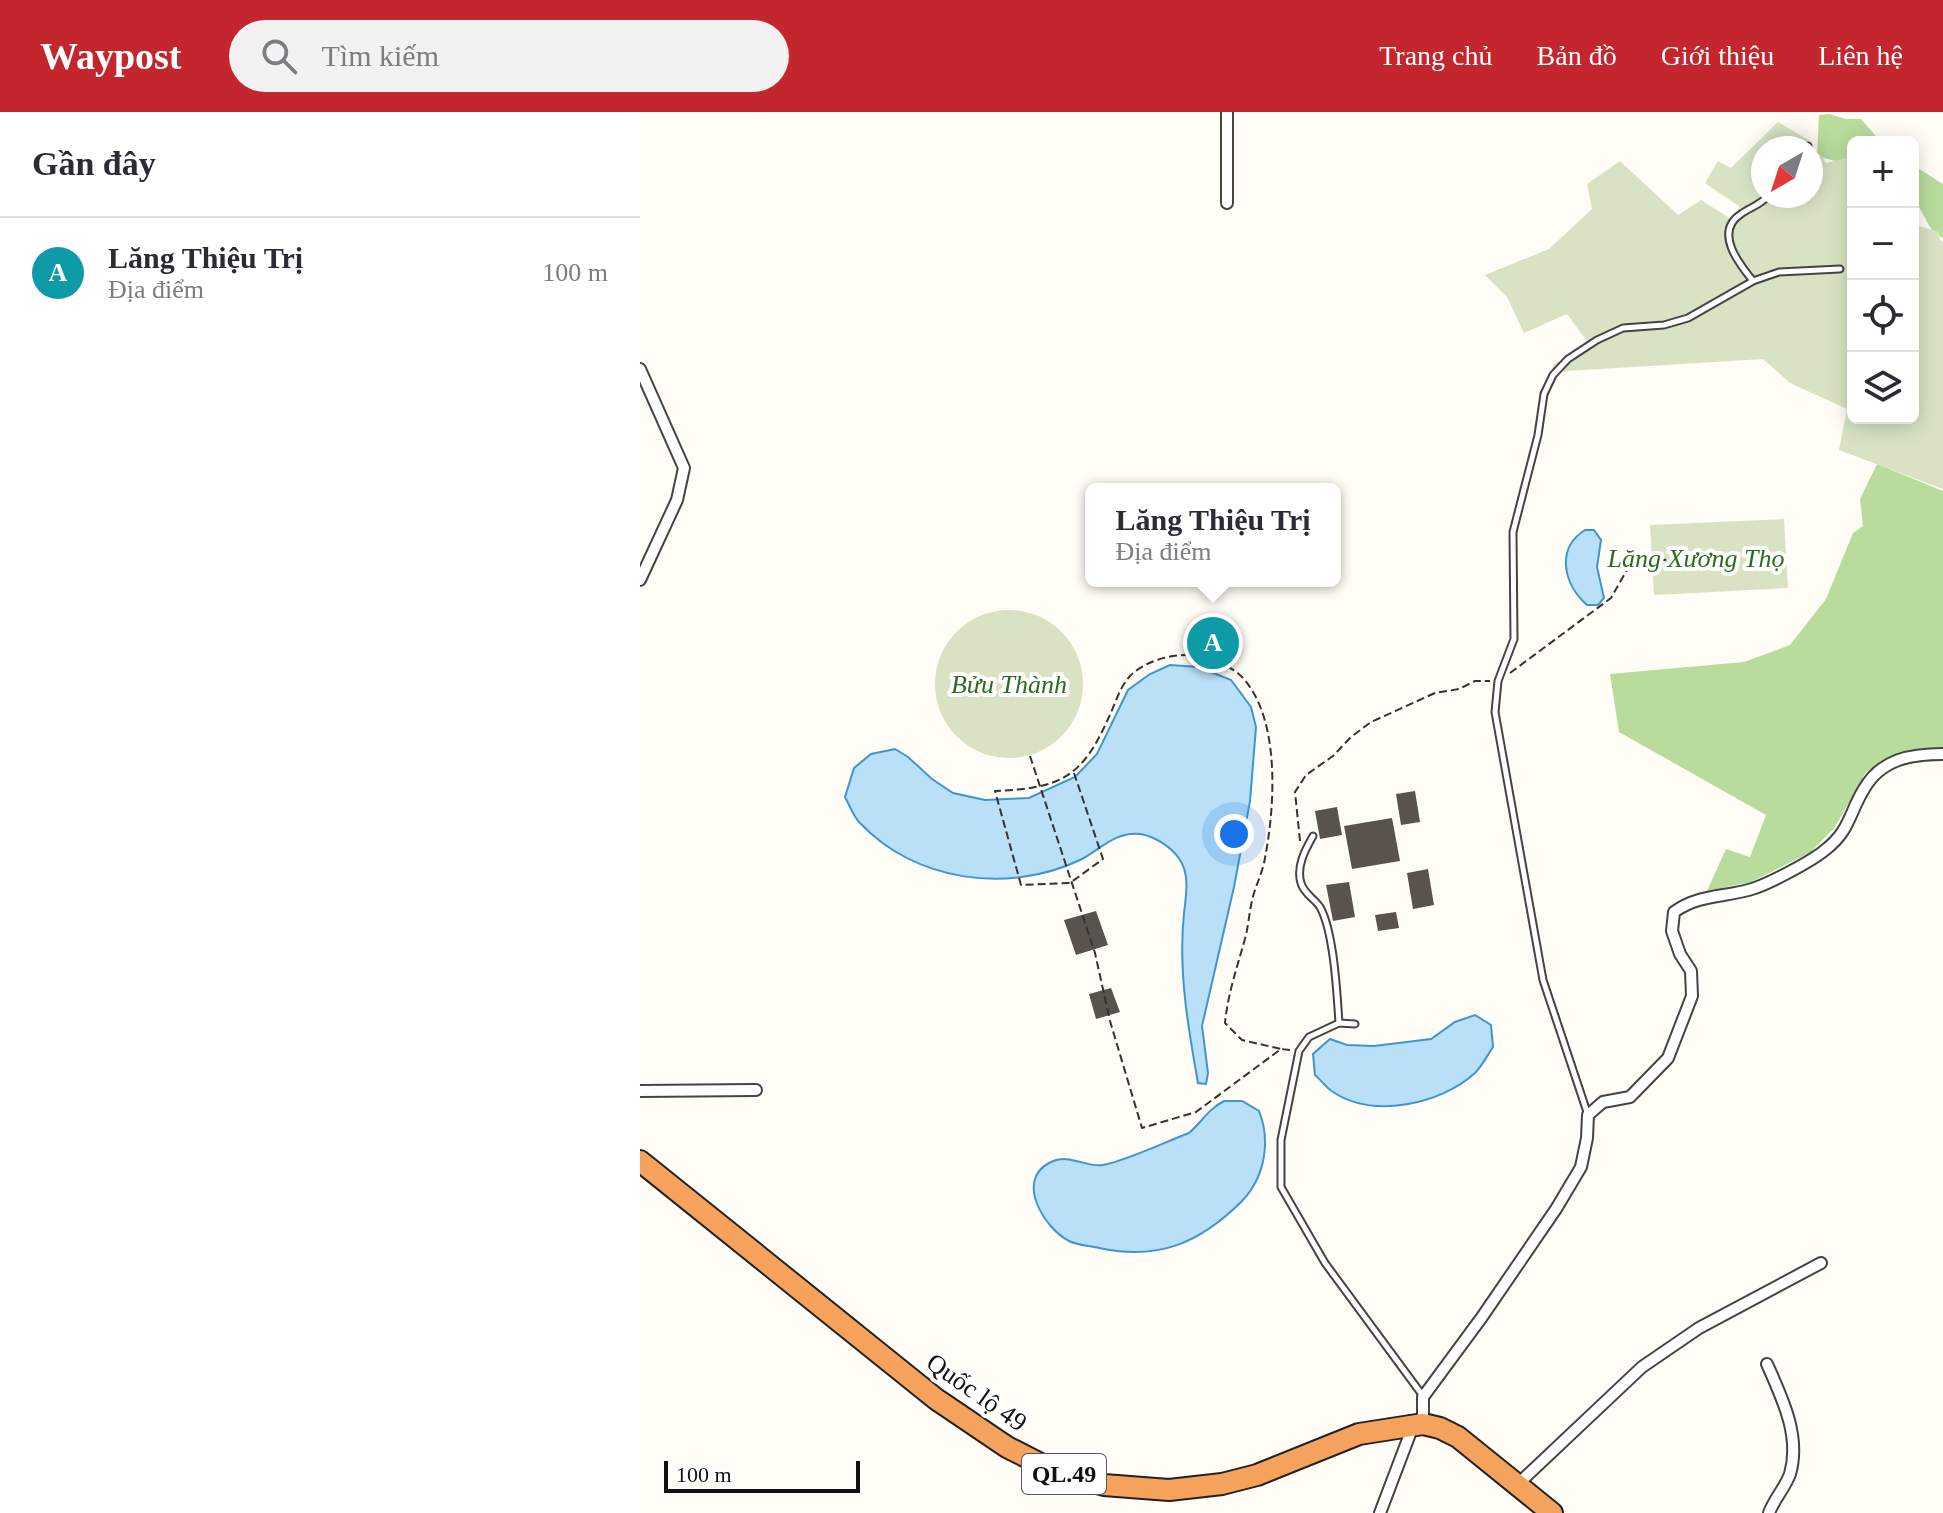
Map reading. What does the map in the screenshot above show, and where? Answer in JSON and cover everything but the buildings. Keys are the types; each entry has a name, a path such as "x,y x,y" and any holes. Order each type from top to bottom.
{"highway":[{"name":"Quốc lộ 49","path":"640,1161 936,1399 1007,1447 1056,1472 1104,1485 1135,1488 1169,1490 1222,1484 1300,1460 1359,1434 1418,1425 1440,1428 1458,1437 1552,1513"}],"street":[{"path":"1227,112 1227,203"},
{"path":"640,369 684,468 677,500 640,580"},
{"path":"1380,1513 1418,1425 1423,1397 1507,1281 1581,1167 1588,1115 1603,1102 1630,1097 1668,1058 1692,996 1691,971 1680,954 1672,931 1674,912 1688,902 1755,888 1823,852 1843,834 1864,788 1883,766 1920,754 1943,754"},
{"path":"640,1091 756,1090"},
{"path":"1518,1484 1642,1367 1699,1328 1821,1263"},
{"path":"1767,1364 1786,1408 1793,1448 1789,1476 1769,1513"}],"lane":[{"path":"1752,208 1733,221 1730,235 1733,257 1753,281"},
{"path":"1588,1115 1543,980 1495,712 1498,681 1514,639 1513,532 1538,435 1544,394 1553,375 1568,359 1623,328 1664,325 1688,318 1753,281 1779,272 1840,269"},
{"path":"1313,836 1303,854 1300,881 1305,892 1319,906 1324,919 1336,972 1339,1023"},
{"path":"1355,1024 1339,1023 1309,1037 1299,1051 1281,1140 1281,1187 1325,1263 1423,1397"}],"path":[{"path":"1303,854 1295,792 1306,775 1371,722 1435,693 1459,689 1475,681 1498,681 1594,613 1611,598 1628,568 1637,563 1699,556 1719,557"},
{"path":"1074,773 1103,859 1070,883 1021,885 995,791 1041,788 1074,773 1107,722 1117,696 1131,676 1152,662 1184,654 1212,659 1241,675 1267,725 1271,770 1270,828 1265,862 1228,992 1225,1023 1242,1040 1299,1051"},
{"path":"1030,756 1095,953 1110,1021 1142,1128 1196,1112 1281,1049"}],"green space":[{"path":"1819,115 1861,119 1876,136 1847,136 1847,164 1823,158 1823,136 1818,136"},
{"path":"1778,122 1802,136 1764,136"},
{"path":"1751,148 1751,208 1823,208 1823,158 1826,163 1847,158 1847,409 1790,383 1763,359 1551,372 1553,365 1589,344 1567,314 1524,333 1507,297 1485,275 1549,249 1592,209 1587,184 1620,161 1678,215 1701,200 1731,219 1740,207 1705,183 1718,161 1731,168"},
{"path":"1919,169 1943,184 1943,238 1929,226 1921,211"},
{"path":"1919,226 1939,232 1943,242 1943,489 1839,450 1847,409 1847,424 1919,424"},
{"path":"1877,464 1943,491 1943,748 1893,756 1866,772 1835,827 1811,852 1751,882 1707,891 1726,849 1750,857 1766,815 1619,732 1610,674 1744,662 1790,645 1826,599 1853,533 1863,526 1860,499"},
{"name":"Lăng Xương Thọ","path":"1784,519 1788,588 1654,595 1650,525"},
{"name":"Bửu Thành","path":"1009,610 1037,615 1061,632 1078,656 1083,684 1078,712 1061,736 1037,753 1009,758 981,753 957,736 940,712 935,684 940,656 957,632 981,615"}],"water":[{"path":"1585,530 1594,530 1601,540 1597,567 1604,598 1598,605 1587,605 1579,597 1566,567 1569,547"},
{"path":"1170,665 1199,667 1231,680 1251,707 1256,727 1250,801 1202,1026 1208,1073 1206,1084 1198,1083 1185,998 1182,934 1185,872 1177,855 1168,847 1140,834 1123,835 1080,860 1052,871 994,879 964,876 935,870 883,843 853,814 845,797 854,768 871,754 895,749 953,793 985,800 1029,798 1075,777 1097,754 1128,690 1150,674"},
{"path":"1475,1015 1491,1025 1493,1047 1475,1073 1461,1084 1426,1100 1387,1106 1368,1105 1333,1092 1315,1075 1313,1054 1330,1039 1347,1045 1374,1046 1431,1039 1455,1022"},
{"path":"1224,1101 1242,1101 1259,1111 1265,1134 1264,1158 1250,1191 1210,1228 1194,1238 1159,1250 1120,1251 1069,1241 1043,1216 1037,1204 1034,1181 1039,1171 1049,1163 1063,1159 1103,1165 1123,1160 1189,1133"}],"place":[{"name":"Lăng Thiệu Trị","path":"1213,643"}]}
